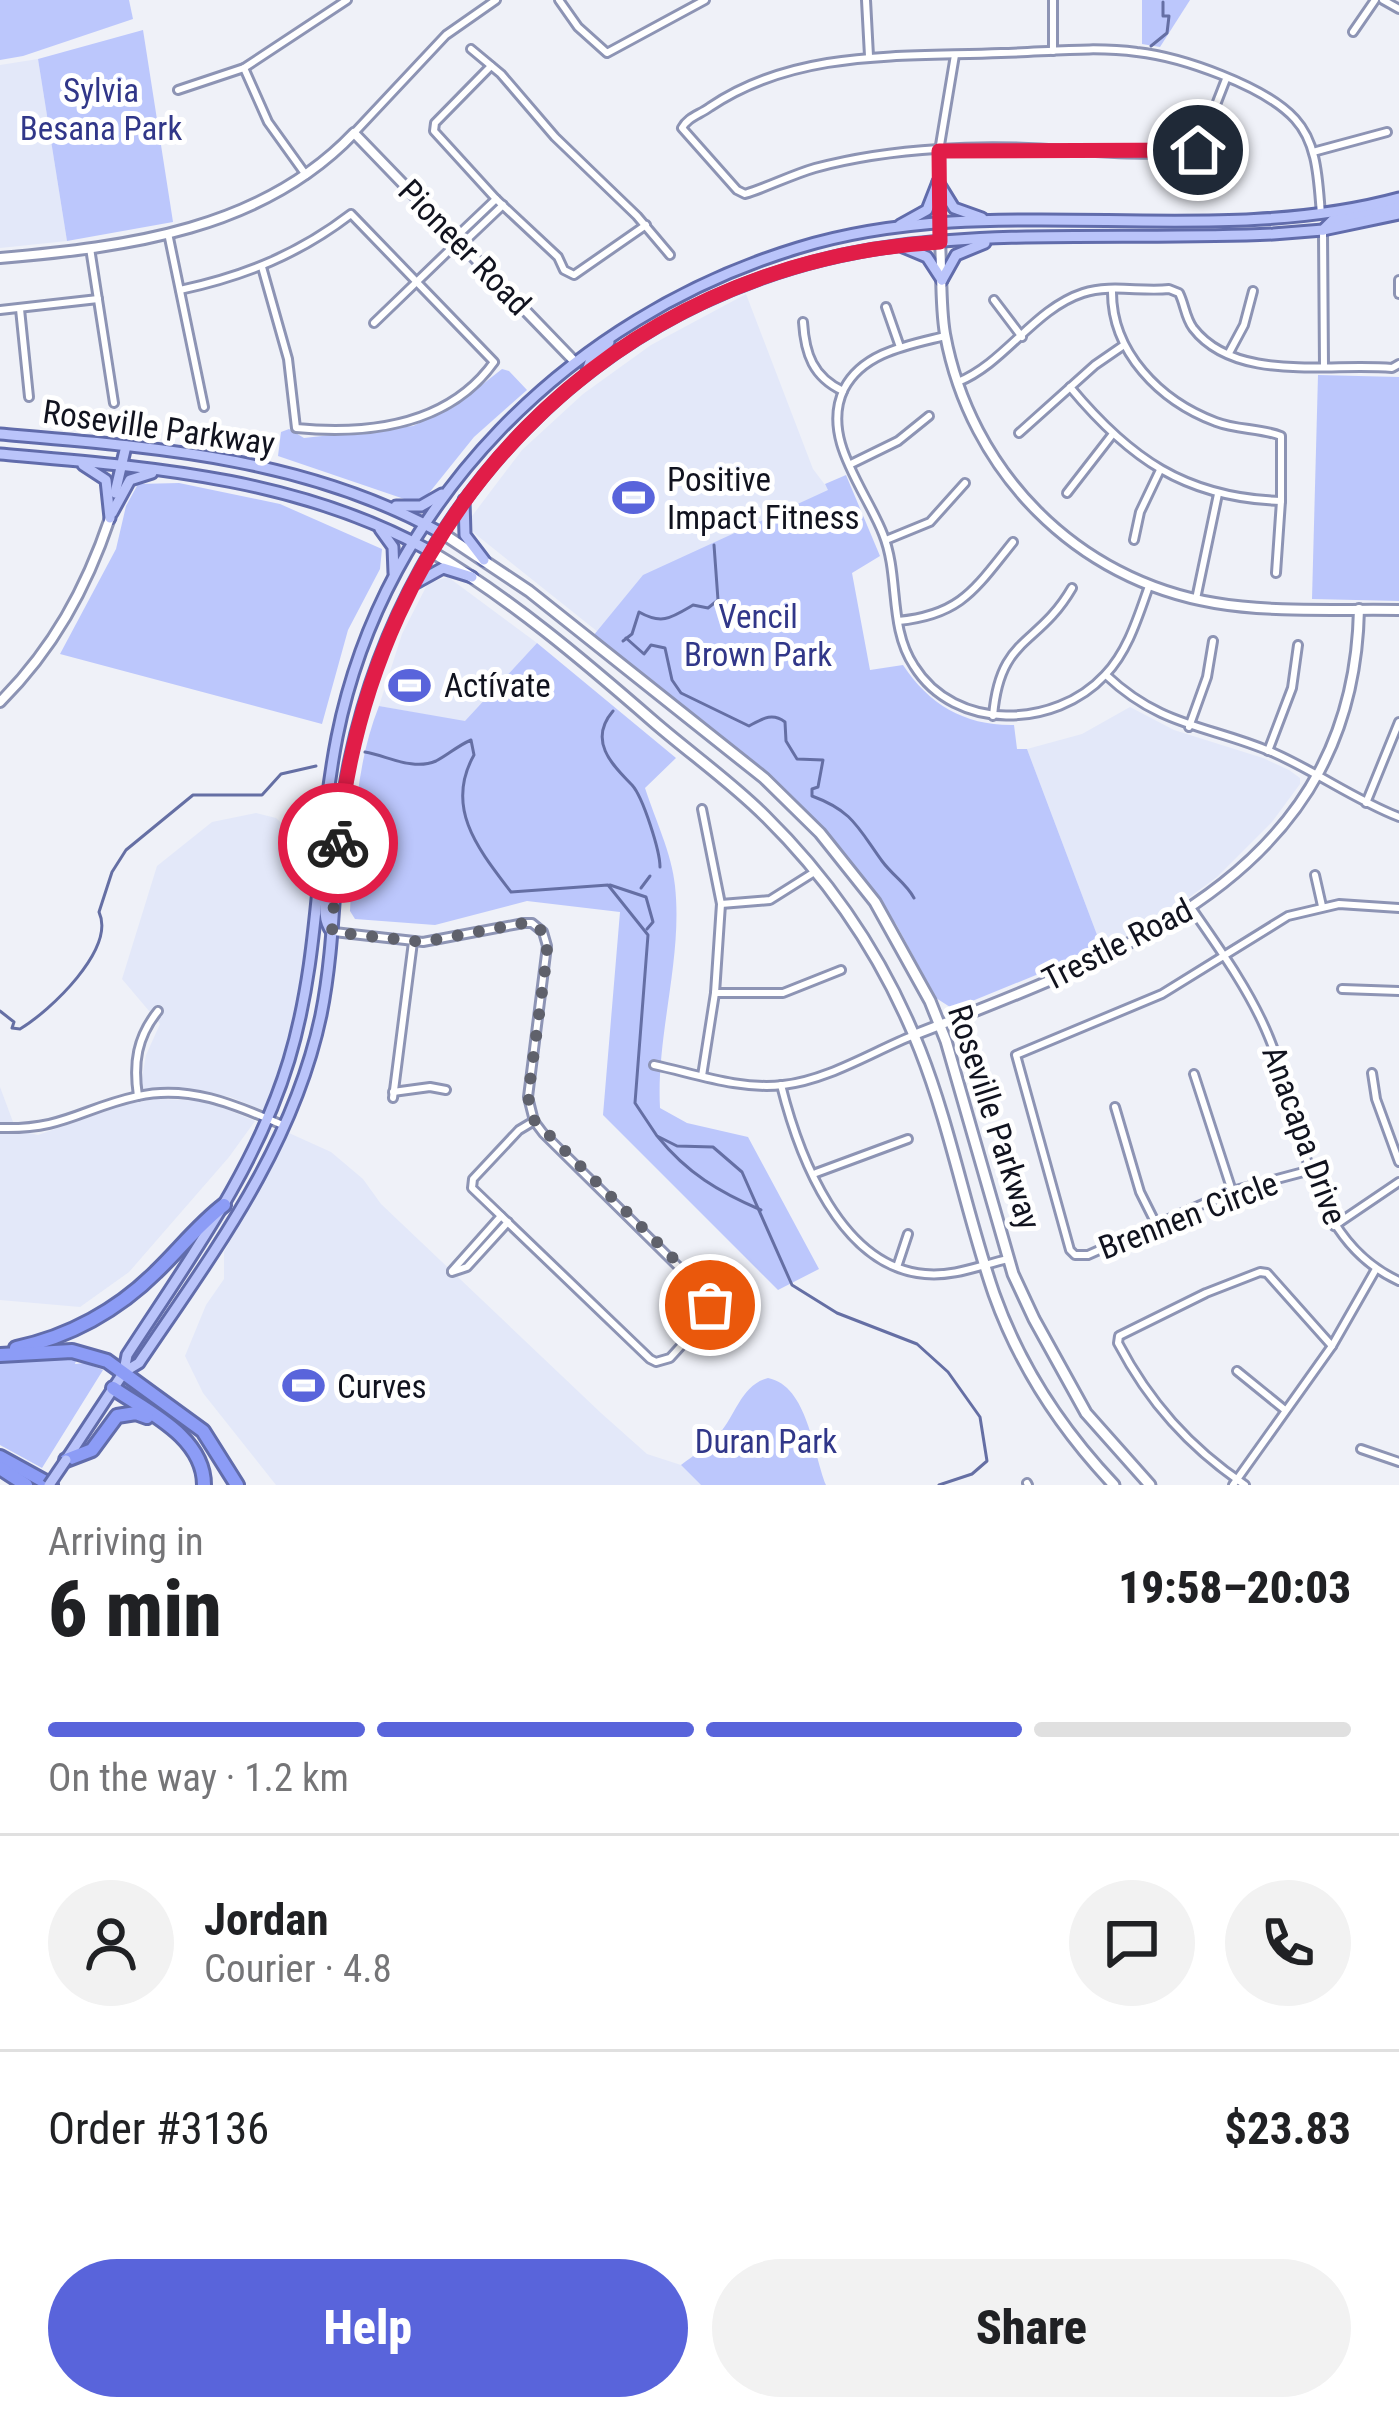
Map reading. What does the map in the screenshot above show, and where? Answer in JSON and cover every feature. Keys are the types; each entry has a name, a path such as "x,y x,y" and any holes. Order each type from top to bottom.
{"highway":[{"path":"0,1353 48,1339 111,1309 144,1284 224,1205"},
{"path":"0,1353 94,1355 202,1431 237,1485"},
{"path":"113,1388 192,1446 201,1462 204,1485"},
{"path":"66,1460 92,1450 117,1416 136,1413 161,1423"},
{"path":"0,1457 50,1485"},
{"path":"0,1468 26,1485"}],"main road":[{"path":"938,182 953,208 993,222"},
{"path":"896,227 927,210 938,182"},
{"path":"50,1485 224,1205 267,1118 302,1012 341,718 364,644 413,542 446,491 499,429 574,362 677,296 739,268 818,242 940,223 1255,219 1399,206"},
{"path":"124,1372 139,1363 240,1215 285,1126 315,1040 354,739 382,650 410,587 464,500 526,428 587,372 657,325 745,283 824,260 940,242 1323,230 1334,220 1399,206"},
{"path":"940,223 940,242"},
{"path":"898,245 928,257 941,280 956,255 994,240"},
{"path":"587,372 591,359 621,329"},
{"name":"Roseville Parkway","path":"0,434 272,467 385,505 425,524 484,560 732,751 804,816 875,902 940,1025 1013,1274 1064,1377 1100,1430 1150,1485"},
{"path":"110,518 126,446"},
{"name":"Roseville Parkway","path":"0,454 120,465 278,490 376,524 472,577 732,786 816,871 875,955 914,1035 1007,1327 1070,1437 1114,1485"},
{"path":"74,461 106,480 110,518"},
{"path":"110,518 130,480 160,471"},
{"path":"385,505 421,506 446,491"},
{"path":"464,500 465,535 484,560"},
{"path":"376,524 394,547 393,577"},
{"path":"410,587 443,568 472,577"},
{"path":"322,852 329,864 326,925 332,932"}],"street":[{"path":"178,90 244,68 347,0"},
{"path":"0,258 168,233 231,217 275,196 354,133 446,34 482,3 496,0"},
{"path":"559,0 578,28 608,53 705,0"},
{"path":"866,0 869,58"},
{"path":"1053,0 1053,52"},
{"path":"1353,32 1379,0 1399,9"},
{"path":"470,49 670,255"},
{"path":"1226,79 1210,120 1209,141 1198,150 939,151 841,163 745,194 736,190 682,128 688,118 759,81 812,64 869,58 1139,52 1187,63 1226,79 1282,107 1303,130 1313,152 1322,214"},
{"path":"940,223 939,151 955,55"},
{"path":"491,66 435,123 434,131 558,257 564,271 574,275 646,226"},
{"path":"244,68 268,122 306,175"},
{"path":"1313,152 1387,132"},
{"name":"Pioneer Road","path":"354,133 574,362"},
{"path":"374,323 499,202"},
{"path":"180,290 262,268 296,252 351,214 494,362 453,402 421,418 386,427 296,428 288,359 262,268"},
{"path":"1323,230 1324,366"},
{"path":"168,233 204,407"},
{"path":"940,242 946,336 980,437 1028,503 1089,555 1149,586 1196,599 1252,607 1399,610"},
{"path":"90,248 114,403"},
{"path":"1399,280 1399,295"},
{"path":"958,382 978,373 1067,300 1090,291 1112,290 1179,293 1191,325 1208,341 1270,364 1392,368 1399,364"},
{"path":"1112,290 1114,321 1124,345 1153,382 1188,409 1241,430 1281,436 1276,573"},
{"path":"1229,352 1253,291"},
{"path":"0,310 99,299"},
{"path":"994,300 1022,337"},
{"path":"886,307 901,347"},
{"path":"20,309 29,398"},
{"path":"803,322 804,344 813,366 830,385 843,391"},
{"path":"946,336 873,359 843,391 838,430 886,540 907,655 934,690 961,707 993,716 1027,714 1063,704 1106,675 1125,647 1149,586"},
{"path":"1019,433 1124,345"},
{"path":"1070,387 1112,435 1160,470 1218,494 1281,501"},
{"path":"851,464 898,441 929,416"},
{"path":"1067,493 1112,435"},
{"path":"1134,540 1140,512 1160,470"},
{"path":"886,540 930,522 965,483"},
{"path":"1196,599 1218,494"},
{"path":"0,702 33,667 79,598 110,518"},
{"path":"898,621 952,609 1013,542"},
{"path":"993,716 997,682 1007,658 1050,620 1072,588"},
{"name":"Trestle Road","path":"914,1035 1118,952 1192,910 1255,856 1316,776 1347,701 1359,609"},
{"path":"1189,727 1202,694 1213,641"},
{"path":"1268,751 1292,688 1298,645"},
{"path":"1106,675 1139,702 1189,727 1268,751 1399,817"},
{"path":"1366,803 1399,722"},
{"path":"702,808 721,904 715,993 702,1076"},
{"path":"721,904 770,900 816,871"},
{"path":"1315,875 1322,906"},
{"path":"1223,956 1270,926 1322,906 1399,908"},
{"name":"Anacapa Drive","path":"1192,910 1254,1004 1334,1226 1376,1269 1399,1281"},
{"path":"332,932 413,941 451,939 524,923 543,932 548,946 528,1097 534,1120 704,1290 709,1315 670,1358 656,1362 476,1193 472,1183 519,1130 534,1120"},
{"path":"413,941 393,1095 430,1087 446,1090"},
{"name":"Brennen Circle","path":"1223,956 1162,994 1016,1055 1070,1250 1088,1255 1232,1191 1311,1170"},
{"path":"715,993 783,993 842,970"},
{"path":"1342,989 1399,991"},
{"path":"138,1096 139,1045 158,1011"},
{"path":"654,1065 729,1082 781,1085 817,1076 914,1035"},
{"path":"1372,1073 1376,1099 1399,1162"},
{"path":"1194,1074 1232,1191"},
{"path":"781,1085 814,1173 854,1241 897,1267 940,1275 1011,1258"},
{"path":"0,1127 59,1124 138,1096 205,1095 285,1126"},
{"path":"1115,1107 1140,1192 1156,1223"},
{"path":"814,1173 908,1138"},
{"path":"1334,1226 1399,1182"},
{"path":"504,1219 467,1267 452,1271 504,1219"},
{"path":"897,1267 908,1234"},
{"path":"1235,1482 1332,1346 1376,1269"},
{"path":"1245,1485 1235,1482 1156,1405 1142,1388 1119,1336 1260,1271 1332,1346"},
{"path":"1237,1371 1285,1410"},
{"path":"1361,1449 1399,1462"}],"shaded area":[{"path":"38,59 67,241 0,248 0,65"},
{"path":"746,294 813,469 829,490 598,632 469,529 469,520 522,450 583,394 651,345"},
{"path":"448,577 537,643 465,722 379,706 402,634 428,583"},
{"path":"1130,707 1174,730 1263,758 1289,770 1300,778 1300,784 1272,822 1217,877 1161,918 1102,948 1027,749 1082,734"},
{"path":"256,813 276,818 297,838 317,838 302,987 284,1056 263,1110 230,1097 177,1089 140,1090 146,1055 160,1024 122,979 157,866 212,822"},
{"path":"0,1087 16,1130 38,1135 126,1104 156,1099 207,1101 255,1121 129,1272 80,1307 0,1300"},
{"path":"289,1133 331,1152 363,1179 381,1204 601,1413 647,1454 681,1465 701,1485 276,1485 203,1393 185,1356 206,1305 224,1279 224,1252"}],"green space":[{"path":"0,0 129,0 133,19 0,60"},
{"path":"1142,0 1190,0 1160,47 1142,44"},
{"name":"Sylvia Besana Park","path":"143,30 173,222 67,241 38,59"},
{"path":"502,369 527,390 474,437 416,503 278,456 281,432 289,429 304,438 413,426 455,406"},
{"path":"1318,375 1399,377 1399,601 1312,599"},
{"name":"Vencil Brown Park","path":"846,475 880,556 852,573 870,670 903,665 950,710 980,722 1014,725 1017,749 1027,749 1102,948 960,1006 950,1007 936,998 896,924 827,838 744,758 593,636 643,575 828,490 825,484"},
{"path":"179,483 280,504 382,549 380,569 348,630 322,724 60,654 116,549 126,506 138,484"},
{"path":"537,643 676,758 645,788 675,886 660,1108 687,1123 748,1137 819,1269 778,1290 603,1115 620,912 527,901 435,925 355,919 350,911 359,781 379,706 465,721"},
{"path":"77,1357 75,1364 103,1370 42,1468 0,1445 0,1362"},
{"name":"Duran Park","path":"768,1378 781,1384 801,1407 826,1485 701,1485 681,1465 719,1434 751,1387"}],"waterway":[{"path":"1151,46 1167,33 1169,16 1163,16 1163,2"},
{"path":"623,641 632,634 639,612 666,618 693,605 708,608 718,600 714,545"},
{"path":"626,638 644,654 651,645 665,648 672,680 681,693 749,726 771,717 785,722 786,741 797,759 823,760 812,796 853,822 914,898"},
{"path":"613,711 602,742 641,801 660,867"},
{"path":"365,752 427,764 471,740 474,755 466,774 464,811 477,844 511,892 608,885 648,935 635,1103 657,1136 677,1146 713,1147 742,1172 792,1285 837,1313 917,1344 948,1372 980,1417 987,1461 972,1474 939,1485"},
{"path":"0,1011 14,1022 12,1028 20,1029 63,994 98,943 99,912 112,872 126,850 193,795 262,795 281,774 316,766"},
{"path":"641,888 650,876"},
{"path":"610,885 646,897 653,922 647,929"},
{"path":"658,1137 705,1180 761,1210"}],"way so far":[{"path":"338,843 332,932 423,942 524,923 543,932 548,946 528,1097 534,1120 690,1275 710,1305"}],"place":[{"name":"Positive Impact Fitness","path":"633,498"},
{"name":"Actívate","path":"410,685"},
{"name":"Curves","path":"303,1386"}],"route":[{"path":"338,843 354,739 382,650 410,587 478,481 587,372 657,325 745,283 840,256 940,242 939,151 1198,150"}]}
